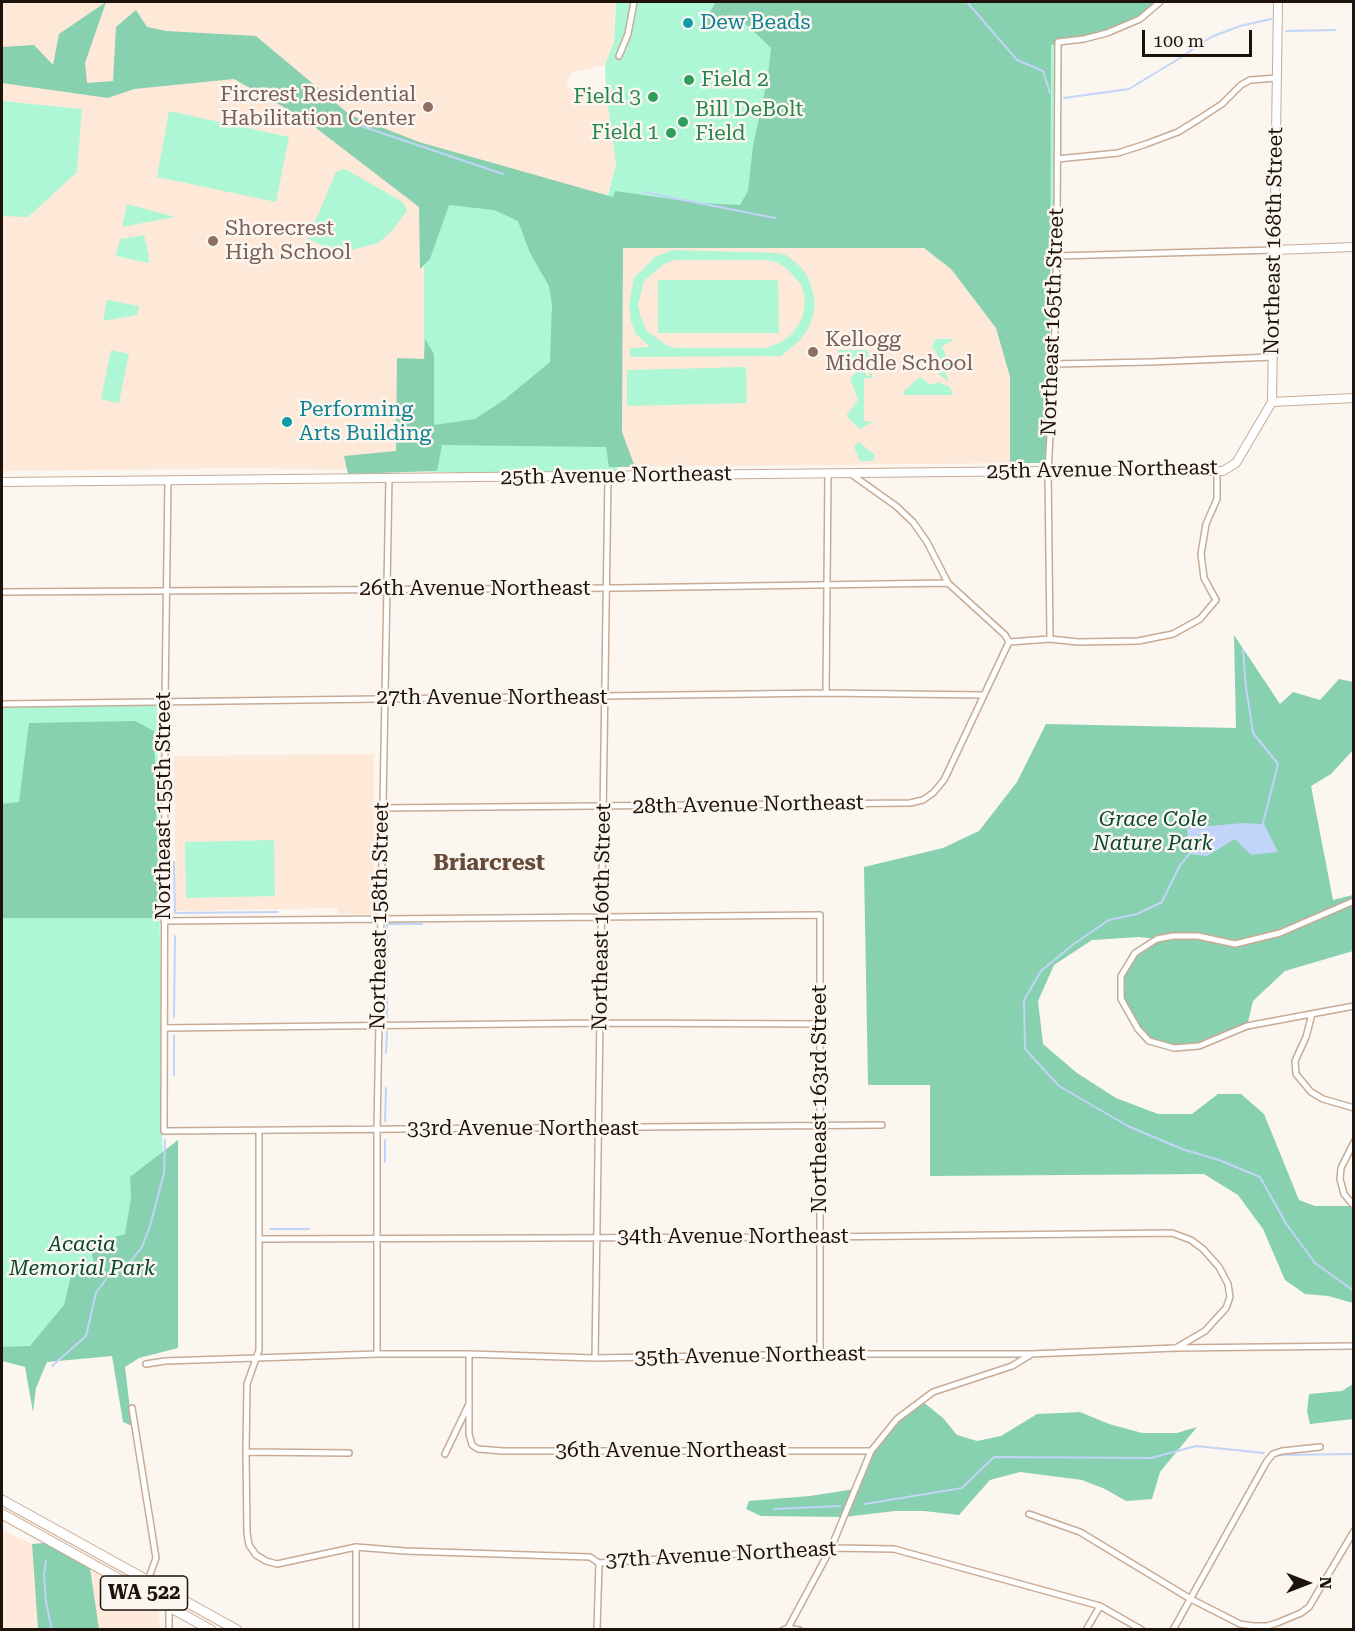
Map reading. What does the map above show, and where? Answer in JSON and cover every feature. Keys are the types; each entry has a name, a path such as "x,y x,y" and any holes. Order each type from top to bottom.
{"main road":[{"name":"WA 522","path":"2,1500 237,1629"},
{"name":"WA 522","path":"2,1514 211,1629"},
{"path":"169,1607 187,1608 225,1629"}],"street":[{"path":"619,56 628,34 634,2"},
{"name":"Northeast 165th Street","path":"1050,639 1048,471 1054,364 1058,42 1107,33 1140,19 1160,2"},
{"name":"Northeast 168th Street","path":"1272,402 1278,2"},
{"path":"1057,159 1118,153 1146,144 1178,132 1222,104 1241,85 1250,80 1277,78"},
{"path":"1056,256 1353,247"},
{"path":"1054,364 1272,357"},
{"path":"1272,402 1353,398"},
{"name":"25th Avenue Northeast","path":"2,482 1222,471 1236,463 1272,402"},
{"path":"1009,642 1050,639 1078,642 1138,641 1159,638 1185,629 1200,619 1216,600 1204,578 1200,554 1206,524 1217,499 1217,471"},
{"path":"826,693 828,474"},
{"path":"851,474 896,506 913,522 927,542 948,582 1005,635 1009,642"},
{"name":"Northeast 160th Street","path":"595,1358 608,476"},
{"name":"Northeast 158th Street","path":"377,1354 381,808 389,477"},
{"name":"Northeast 155th Street","path":"164,1131 168,480"},
{"name":"26th Avenue Northeast","path":"2,592 606,588 948,582"},
{"path":"983,695 1009,642"},
{"name":"27th Avenue Northeast","path":"2,704 826,693 983,695"},
{"name":"28th Avenue Northeast","path":"381,808 910,803 923,800 933,793 944,780 983,695"},
{"path":"1353,901 1280,933 1235,944 1198,936 1173,936 1157,939 1135,953 1121,976 1121,999 1138,1029 1149,1041 1174,1048 1199,1046 1247,1026 1353,1006"},
{"name":"Northeast 163rd Street","path":"602,917 820,915 820,1354"},
{"path":"164,921 602,917"},
{"path":"1312,1014 1306,1037 1295,1061 1296,1074 1311,1092 1323,1099 1353,1108"},
{"path":"164,1028 600,1023 820,1024"},
{"name":"33rd Avenue Northeast","path":"164,1131 882,1125"},
{"path":"259,1131 259,1350 247,1384 246,1452 349,1453"},
{"path":"1353,1142 1341,1168 1340,1179 1344,1194 1353,1206"},
{"name":"34th Avenue Northeast","path":"259,1239 1172,1233 1191,1240 1203,1249 1219,1267 1228,1284 1230,1297 1226,1308 1205,1331 1175,1348"},
{"name":"35th Avenue Northeast","path":"147,1364 377,1354 595,1358 820,1354 1031,1354 1175,1348 1353,1346"},
{"path":"445,1454 469,1404 469,1354"},
{"path":"799,1629 786,1629 831,1548 871,1451 897,1419 933,1392 1012,1366 1031,1354"},
{"name":"36th Avenue Northeast","path":"469,1404 469,1434 472,1445 478,1449 503,1451 871,1451"},
{"path":"132,1408 156,1558 148,1580"},
{"path":"1173,1629 1267,1461 1282,1451 1320,1447"},
{"name":"37th Avenue Northeast","path":"246,1452 249,1545 256,1555 277,1564 356,1547 590,1557 599,1563 831,1548 894,1549 1100,1606 1143,1629"},
{"path":"1029,1514 1080,1532 1189,1598 1240,1624 1267,1626 1301,1613 1309,1607 1353,1531"},
{"path":"356,1547 356,1629"},
{"path":"597,1629 599,1563"},
{"path":"1086,1629 1100,1606"},
{"path":"169,1607 169,1629"}],"shaded area":[{"name":"Shorecrest High School","path":"2,2 615,2 614,42 605,65 571,73 566,86 581,92 585,88 606,91 616,164 609,191 424,471 244,468 2,471"},
{"name":"Kellogg Middle School","path":"623,248 924,248 951,269 996,328 1010,378 1010,463 635,467 622,432"},
{"path":"374,754 374,914 338,914 337,908 176,911 174,756"},
{"path":"2,1530 32,1544 41,1629 2,1630"},
{"path":"90,1568 157,1606 161,1629 99,1629"}],"green space":[{"path":"106,2 85,63 87,83 113,81 116,27 136,10 147,27 166,31 256,36 350,115 419,142 613,197 615,191 700,203 740,205 748,191 753,146 768,76 771,48 747,25 737,22 701,27 716,2 1160,2 1140,19 1107,33 1051,45 1050,363 1046,463 1010,463 1010,377 996,328 951,269 924,248 623,248 622,432 635,467 609,467 606,447 442,445 437,471 348,474 344,456 396,451 397,358 424,359 425,339 434,354 434,425 475,419 504,400 550,362 552,305 549,286 530,253 518,221 494,210 449,205 430,259 420,269 419,207 303,118 234,79 134,89 108,98 2,83 2,47 34,45 53,65 59,34"},
{"path":"616,2 1161,2 1058,42 1057,237 1033,243 924,248 623,248 617,476 537,477 424,471 424,155 603,216 616,164 606,91 605,65 614,42"},
{"path":"2,101 82,109 77,172 28,217 2,216"},
{"path":"169,111 289,137 276,202 157,177"},
{"path":"345,169 403,202 407,211 391,232 378,243 352,250 326,247 308,239 336,172"},
{"path":"127,204 175,217 122,227"},
{"path":"144,235 149,256 148,263 116,256 120,239"},
{"path":"672,250 786,255 801,267 809,279 815,304 808,329 800,340 781,356 630,357 630,348 650,347 636,334 631,322 629,305 634,278 655,257","holes":["675,260 765,260 785,267 801,284 805,298 801,321 792,334 780,343 766,348 676,348 666,345 647,331 638,305 644,281 664,264"]},
{"path":"658,280 778,280 779,333 658,333"},
{"path":"107,300 139,306 137,315 103,321"},
{"path":"936,339 954,339 942,347 952,368 946,373 949,382 938,374 945,366 932,346"},
{"path":"111,350 129,354 119,403 101,399"},
{"path":"838,350 867,350 869,356 848,372"},
{"path":"868,362 873,378 864,378 864,421 873,422 860,429 846,416 858,400 850,378 863,367 866,376 869,376 870,372 865,364"},
{"path":"746,367 747,403 627,406 627,370"},
{"path":"920,377 931,385 938,382 950,387 953,395 904,395 904,391"},
{"path":"859,442 875,455 873,461 860,461 854,447"},
{"name":"Grace Cole Nature Park","path":"1234,635 1280,704 1293,692 1320,700 1339,679 1353,682 1353,750 1331,774 1311,786 1333,900 1353,895 1353,951 1285,971 1253,1001 1247,1026 1199,1046 1174,1048 1149,1041 1138,1029 1121,999 1121,976 1135,953 1156,939 1139,937 1092,940 1054,965 1038,1001 1043,1044 1077,1073 1116,1098 1158,1114 1192,1114 1218,1094 1241,1094 1264,1114 1299,1200 1315,1206 1353,1206 1353,1303 1328,1296 1305,1294 1285,1280 1263,1229 1238,1195 1204,1174 930,1176 930,1085 868,1085 864,867 943,848 979,831 1017,782 1046,724 1236,728"},
{"name":"Acacia Memorial Park","path":"2,705 157,705 165,1350 2,1356"},
{"path":"135,721 154,731 159,918 2,918 2,804 19,802 29,723"},
{"path":"274,840 275,896 186,898 185,842"},
{"path":"178,1140 178,1348 139,1358 125,1367 132,1426 123,1422 112,1356 47,1362 36,1388 33,1412 25,1367 2,1361 2,1347 30,1346 64,1305 71,1276 95,1269 90,1245 125,1234 131,1198 130,1177"},
{"path":"1353,1384 1353,1419 1310,1424 1307,1411 1309,1394 1342,1391"},
{"path":"922,1401 943,1418 957,1435 977,1441 1001,1436 1037,1414 1080,1412 1109,1424 1142,1433 1177,1433 1197,1427 1160,1472 1152,1499 1126,1501 1082,1480 1020,1472 990,1480 959,1515 924,1511 895,1511 844,1517 761,1516 746,1509 749,1501 810,1496 855,1489 871,1451 897,1419"},
{"path":"44,1543 90,1568 99,1629 38,1629 32,1544"}],"water":[{"path":"1243,823 1264,824 1278,852 1251,855 1235,839 1207,856 1189,854 1187,828"}],"waterway":[{"path":"967,2 1017,60 1043,71 1050,93"},
{"path":"1064,98 1129,89 1211,37 1240,26 1271,19"},
{"path":"1286,31 1335,30"},
{"path":"361,126 503,174"},
{"path":"643,192 775,218"},
{"path":"1243,650 1253,733 1278,764 1262,827"},
{"path":"1190,853 1179,867 1162,902 1137,914 1109,920 1075,943 1041,971 1024,1000 1025,1049 1059,1086 1128,1126 1182,1149 1219,1160 1260,1177 1287,1225 1315,1263 1354,1291"},
{"path":"174,862 175,913 278,912"},
{"path":"387,958 387,924 422,924"},
{"path":"174,1017 175,936"},
{"path":"387,970 387,986"},
{"path":"387,998 387,1017"},
{"path":"386,1053 387,1032"},
{"path":"174,1035 174,1075"},
{"path":"385,1121 386,1088"},
{"path":"52,1366 86,1336 96,1293 111,1272 127,1266 142,1247 164,1173 165,1140"},
{"path":"385,1140 385,1162"},
{"path":"270,1229 309,1229"},
{"path":"865,1504 962,1488 994,1457 1151,1458 1196,1446 1264,1453"},
{"path":"1278,1455 1354,1454"},
{"path":"774,1509 840,1506"},
{"path":"46,1561 44,1574 46,1602 52,1630"}],"place":[{"name":"Dew Beads","path":"688,23"},
{"name":"Field 2","path":"689,80"},
{"name":"Field 3","path":"653,97"},
{"name":"Fircrest Residential Habilitation Center","path":"428,107"},
{"name":"Bill DeBolt Field","path":"683,122"},
{"name":"Field 1","path":"671,133"},
{"name":"Shorecrest High School","path":"213,241"},
{"name":"Kellogg Middle School","path":"813,352"},
{"name":"Performing Arts Building","path":"287,422"}],"district":[{"name":"Briarcrest","path":"489,864"}]}
